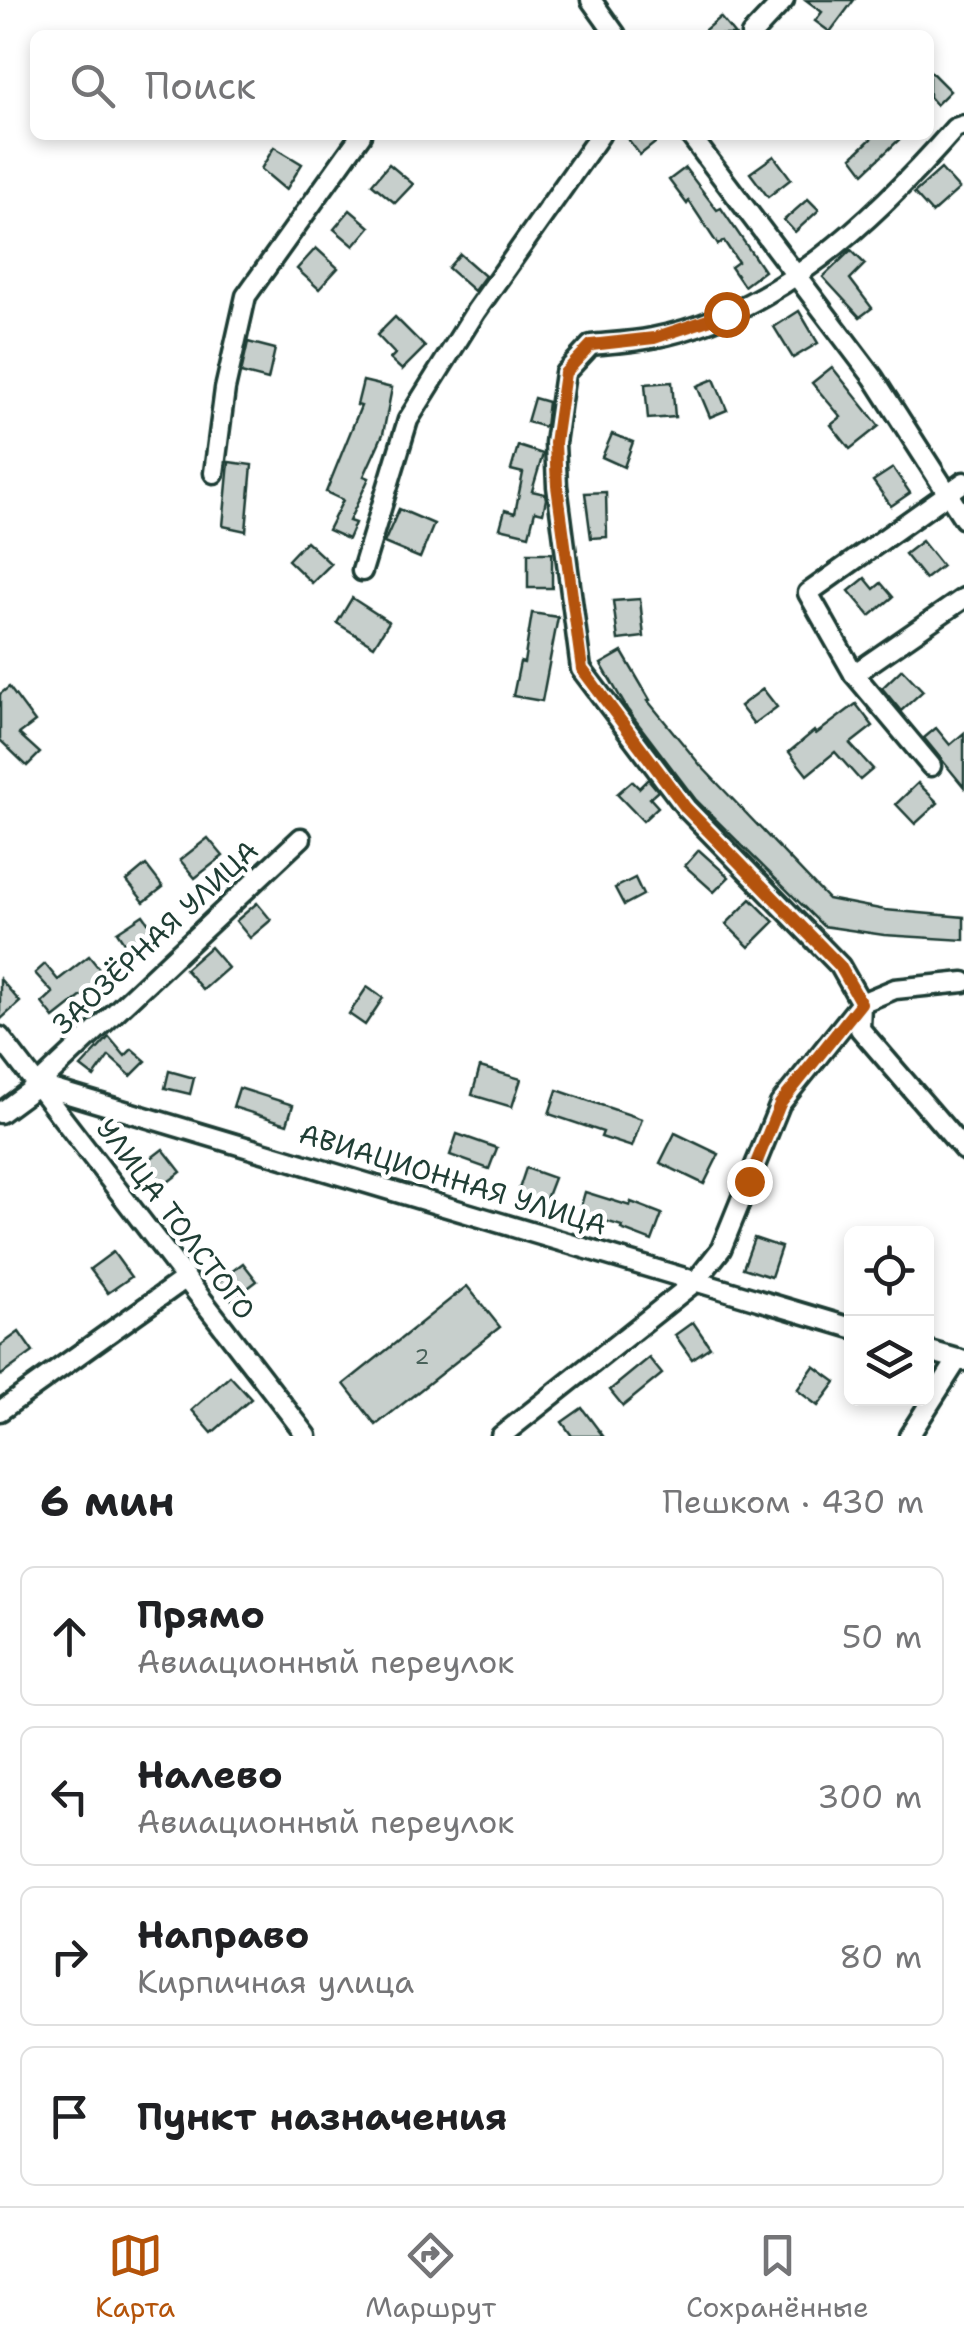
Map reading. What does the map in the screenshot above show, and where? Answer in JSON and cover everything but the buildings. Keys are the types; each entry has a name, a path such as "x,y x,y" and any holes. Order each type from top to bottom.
{"street":[{"path":"591,0 612,30"},
{"path":"755,30 784,0"},
{"path":"964,125 955,128 906,185 798,275 726,314 654,338 591,345 565,373 555,443 557,486 582,669 686,808 840,966 861,1003 860,1029 964,1150"},
{"path":"214,473 226,389 246,296 357,140"},
{"path":"362,571 408,420 476,311 595,140"},
{"path":"694,140 873,376 964,520"},
{"path":"931,766 854,674 808,592 964,482"},
{"path":"854,674 964,598"},
{"name":"ЗАОЗЁРНАЯ УЛИЦА","path":"0,1113 38,1085 301,838"},
{"path":"500,1436 696,1281 721,1250 780,1104 861,1003 895,989 964,982"},
{"name":"УЛИЦА ТОЛСТОГО","path":"0,1037 307,1436"},
{"name":"АВИАЦИОННАЯ УЛИЦА","path":"38,1085 844,1326"},
{"path":"0,1411 186,1278"},
{"path":"910,1436 961,1360 934,1352"}],"route":[{"path":"726,314 654,338 591,345 565,373 555,443 557,486 582,669 686,808 840,966 861,1003 780,1104 749,1181"}]}
